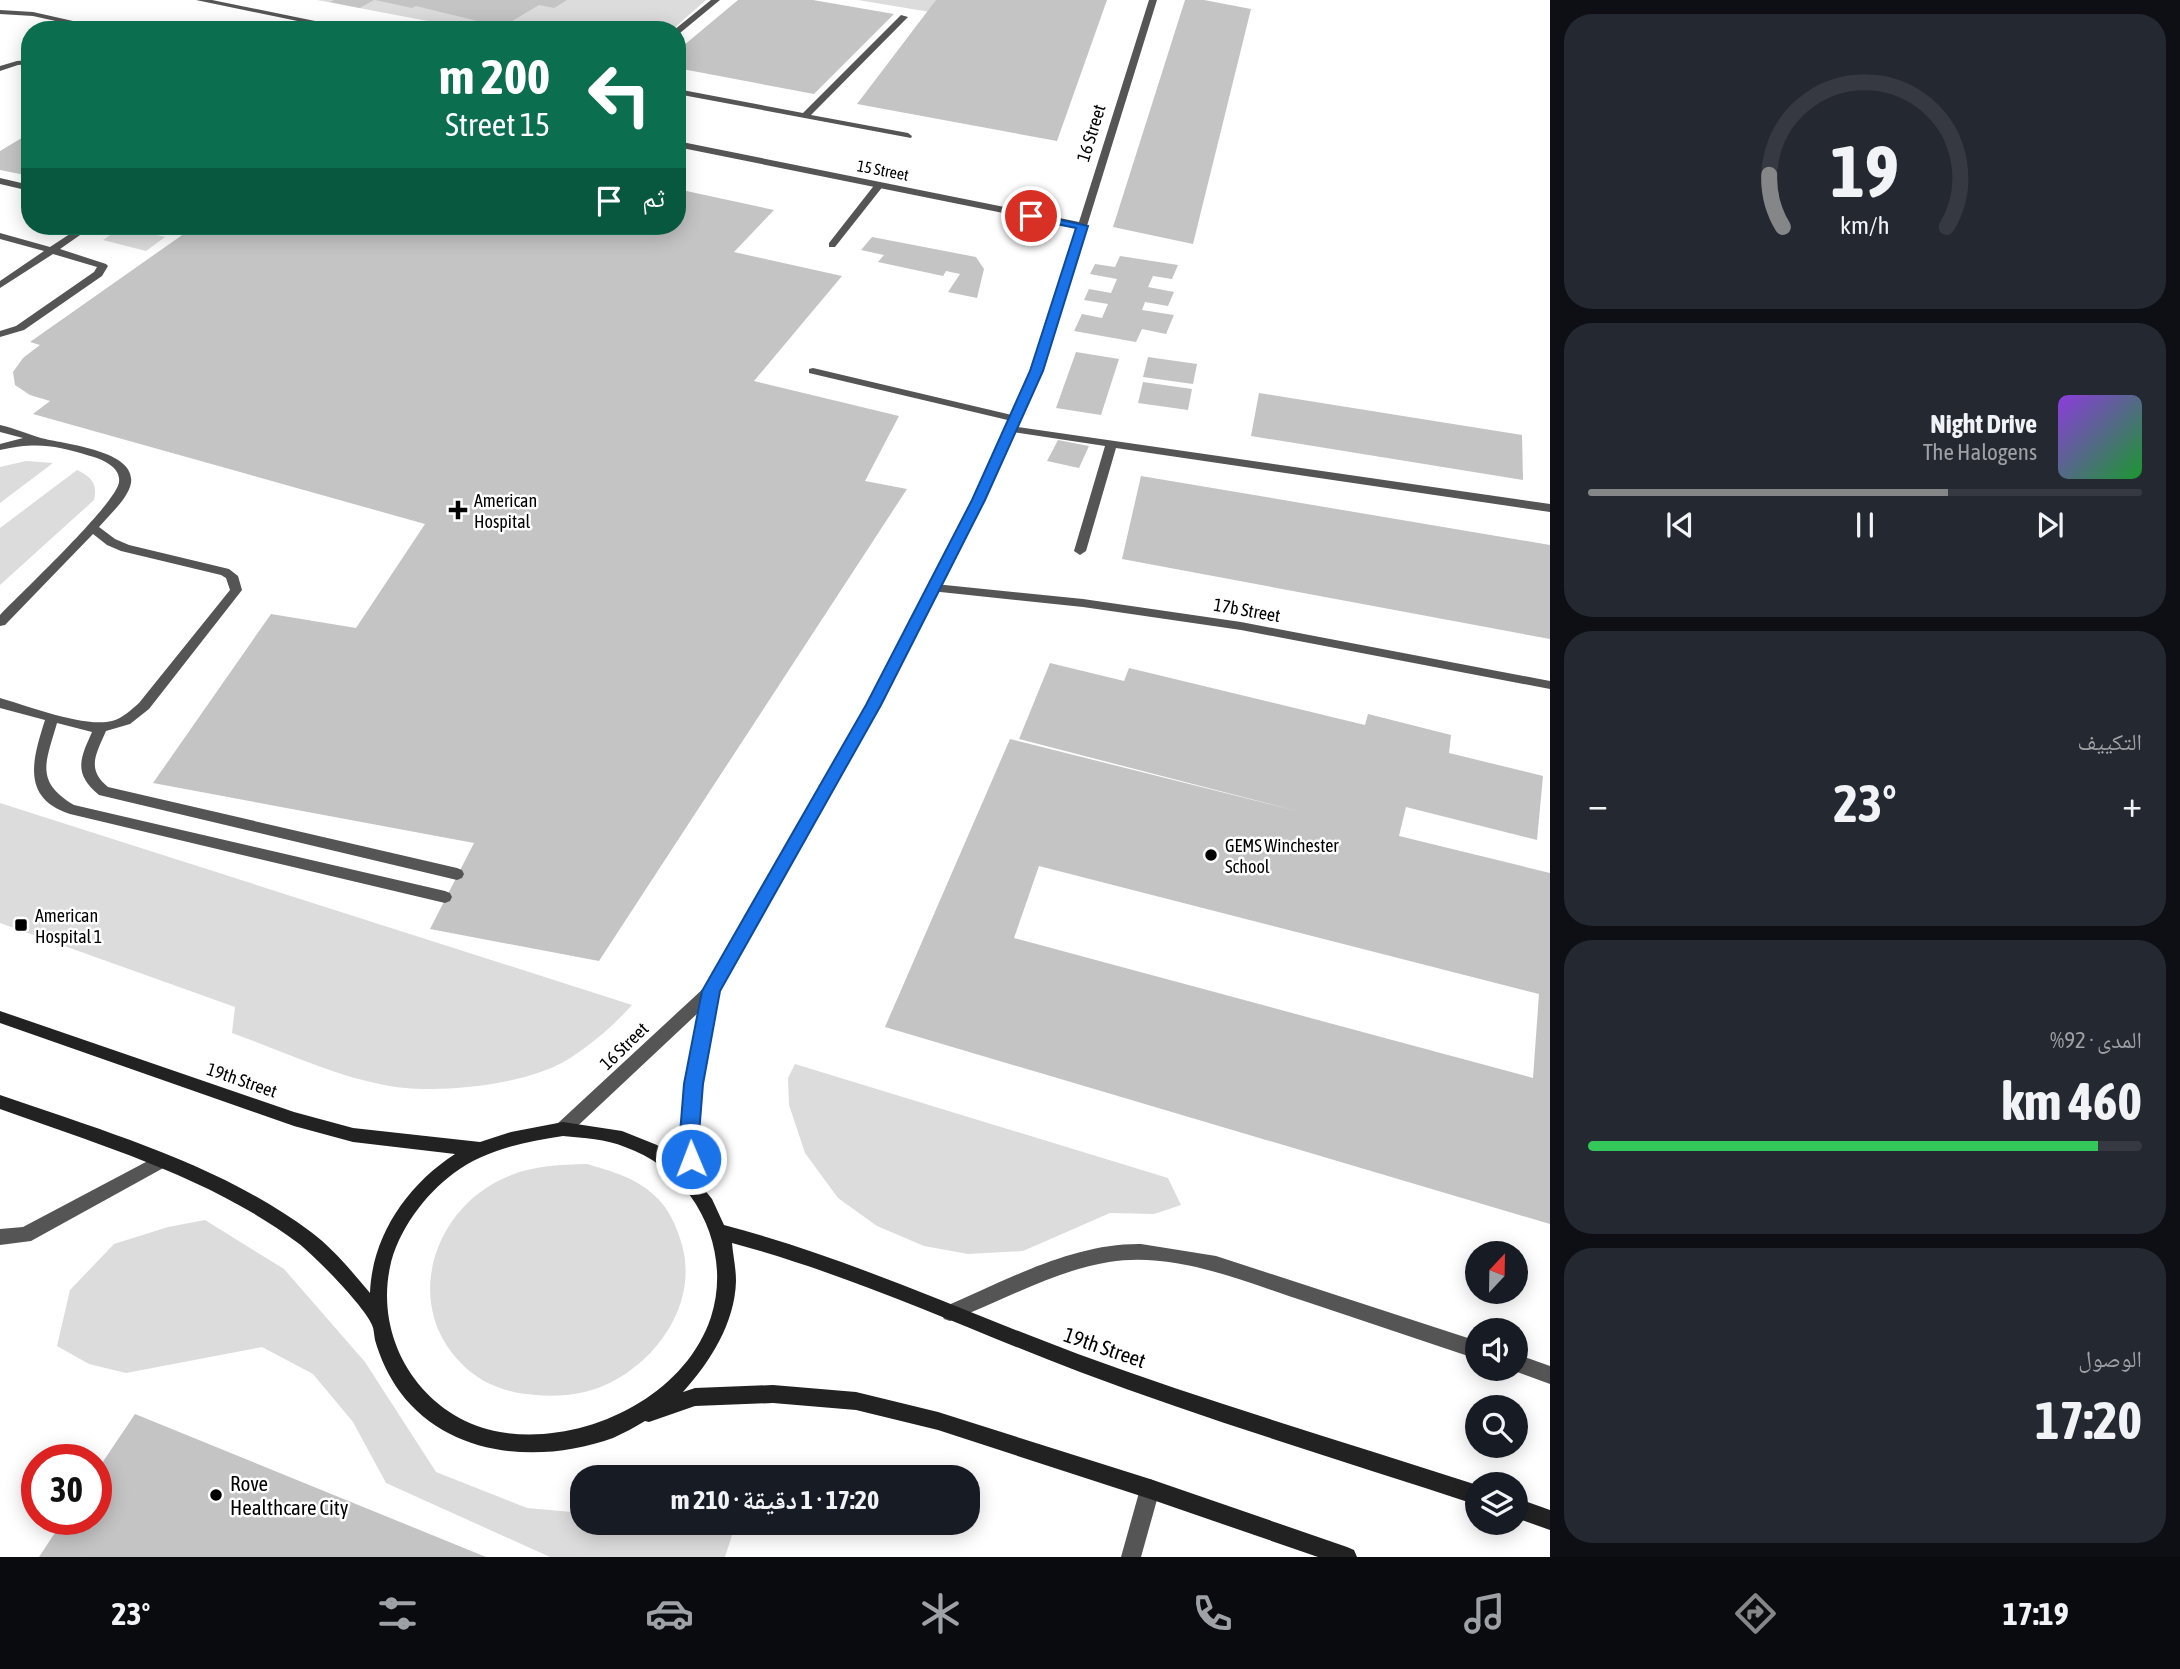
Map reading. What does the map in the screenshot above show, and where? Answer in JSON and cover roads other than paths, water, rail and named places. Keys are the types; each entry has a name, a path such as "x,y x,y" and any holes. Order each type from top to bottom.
{"main road":[{"name":"19th Street","path":"0,1017 294,1119 353,1135 479,1149"},
{"path":"0,1102 161,1161 222,1187 266,1211 307,1240 344,1275 377,1316"},
{"path":"641,1416 686,1378 716,1332 728,1280 722,1231 693,1183 669,1161 640,1144 603,1132 563,1129 520,1134 479,1149 435,1178 402,1218 381,1265 377,1316 388,1358 412,1394 448,1423 493,1440 544,1444 594,1436 695,1397 773,1394 856,1401 938,1421 1150,1489 1347,1557"},
{"name":"19th Street","path":"722,1231 775,1244 824,1261 1082,1364 1465,1491"},
{"path":"1528,1512 1550,1520"}],"street":[{"path":"200,0 308,21"},
{"path":"686,24 716,0"},
{"name":"16 Street","path":"563,1129 711,991 873,705 935,588 1037,371 1153,0"},
{"path":"0,2 24,8 33,14"},
{"path":"0,12 33,14 66,21"},
{"path":"805,116 904,17"},
{"path":"0,69 21,63"},
{"path":"686,93 908,136"},
{"name":"15 Street","path":"686,146 1082,226"},
{"path":"0,181 21,186"},
{"path":"832,245 879,185"},
{"path":"0,285 74,235"},
{"path":"0,236 100,263 102,270 20,328 0,334"},
{"path":"813,372 1013,424 1112,443 1550,508"},
{"path":"0,428 108,458 124,472 121,493 92,528 0,622"},
{"path":"0,447 26,441 46,441"},
{"path":"1080,551 1112,443"},
{"path":"0,703 51,719 101,728 127,721 144,706 236,590 232,576 225,572 125,548 92,528"},
{"name":"17b Street","path":"935,588 1083,603 1214,622 1550,685"},
{"path":"51,719 38,770 40,783 56,802 70,810 445,897"},
{"path":"101,728 87,762 88,774 93,783 104,791 457,874"},
{"name":"16 Street","path":"693,1183 690,1134 694,1084 711,991"},
{"path":"0,1237 26,1235 161,1161"},
{"path":"950,1313 1047,1272 1127,1251 1172,1255 1216,1264 1465,1346"},
{"path":"1528,1367 1550,1375"},
{"path":"1131,1557 1150,1489"}],"place":[{"name":"American Hospital","path":"458,510"},
{"name":"GEMS Winchester School","path":"1211,855"},
{"name":"American Hospital 1","path":"21,925"},
{"name":"Rove Healthcare City","path":"216,1495"}]}
